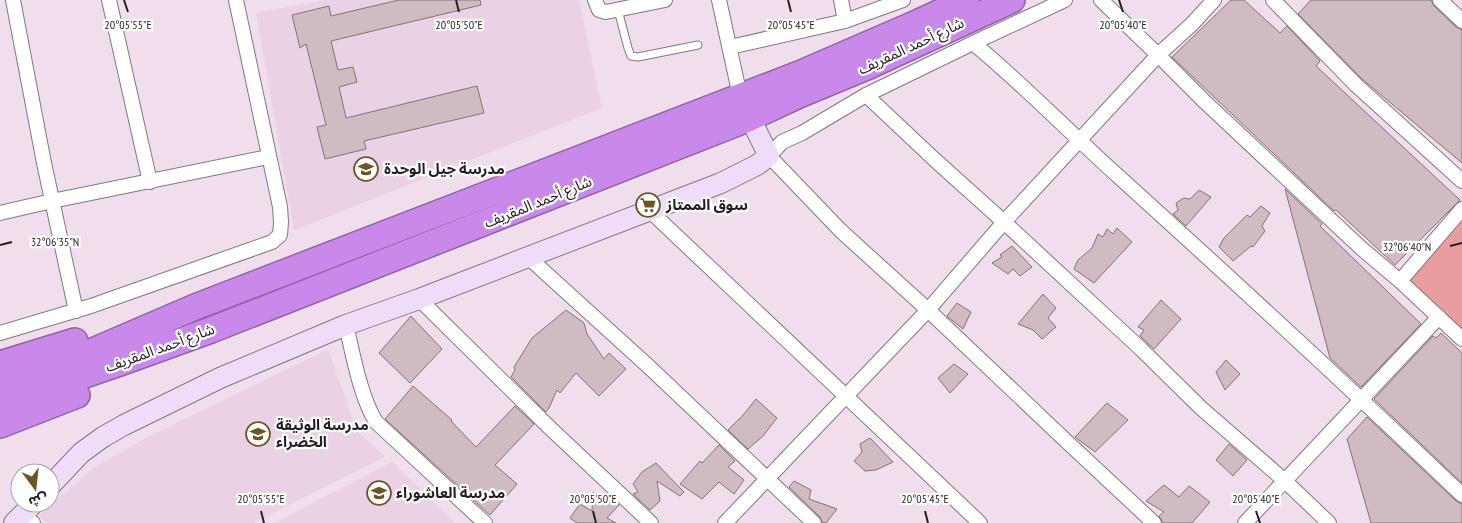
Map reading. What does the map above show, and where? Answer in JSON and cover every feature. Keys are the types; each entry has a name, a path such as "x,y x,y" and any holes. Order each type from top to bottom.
{"highway":[{"name":"شارع أحمد المقريف","path":"53,376 211,330 745,107 799,74 966,0"},
{"name":"شارع أحمد المقريف","path":"53,376 88,353 195,307 745,107 799,95 869,66 1012,0"},
{"path":"0,364 195,307"},
{"path":"2,420 129,374 164,358 211,330"},
{"path":"2,420 53,376"},
{"path":"0,383 53,376"}],"street":[{"path":"13,0 52,201 76,311"},
{"path":"109,0 150,182"},
{"path":"0,333 76,311 272,242 280,234 280,207 236,0"},
{"path":"595,0 599,10 602,12 665,0"},
{"path":"719,0 745,107 769,156 842,231 1154,523"},
{"path":"841,0 845,21"},
{"path":"730,48 845,21 903,0"},
{"path":"60,475 81,453 124,425 220,378 346,325 419,299 721,183 751,168 769,156 782,142 802,133 866,96 1065,0"},
{"path":"1101,0 1204,102 1462,339"},
{"path":"724,523 928,310 1004,222 1158,55 1192,24 1214,0"},
{"path":"1273,0 1356,85 1462,181"},
{"path":"1440,0 1462,21"},
{"path":"973,43 1006,70 1462,495"},
{"path":"866,96 1004,222 1202,408 1285,481 1329,523"},
{"path":"0,213 268,157"},
{"path":"1400,281 1462,209"},
{"path":"649,210 980,523"},
{"path":"528,257 647,365 814,523"},
{"path":"419,299 550,428 651,523"},
{"path":"1245,523 1439,316"},
{"path":"346,325 370,413 376,422 485,523"}],"lane":[{"path":"618,10 632,56 638,57 698,45"}],"shaded area":[{"name":"مدرسة جيل الوحدة","path":"325,0 579,0 602,108 294,230 256,13"},
{"path":"1462,209 1462,338 1401,281"},
{"name":"مدرسة الوثيقة الخضراء","path":"328,349 357,431 385,457 253,523 47,523 39,516 42,513 60,513 60,497 93,468 148,437"},
{"name":"مدرسة العاشوراء","path":"392,462 455,523 275,523"}],"building":[{"path":"399,0 480,0 481,5 331,41 338,70 353,67 357,82 339,87 346,118 477,86 484,113 364,141 366,149 325,159 317,127 326,125 306,44 300,48 292,15 329,6 331,16"},
{"path":"1231,0 1244,0 1280,33 1287,26 1320,61 1316,66 1460,200 1395,265 1336,210 1334,211 1172,57"},
{"path":"1311,0 1431,0 1434,6 1456,27 1462,30 1462,163 1361,78 1298,14"},
{"path":"1285,189 1322,224 1320,226 1421,324 1361,387 1330,358"},
{"path":"1199,190 1211,197 1186,226 1173,214 1178,210 1176,203 1184,198 1190,199"},
{"path":"1261,206 1270,213 1262,226 1265,231 1253,247 1251,246 1233,261 1219,247 1224,238 1247,215 1250,217"},
{"path":"1117,228 1132,242 1094,283 1074,269 1078,260 1092,248 1098,234 1103,237 1107,229 1113,234"},
{"path":"1012,246 1032,267 1020,276 1013,269 1008,274 992,263 1002,257 1000,255"},
{"path":"1043,294 1056,308 1048,318 1056,327 1042,339 1033,330 1018,324"},
{"path":"1161,300 1181,319 1154,349 1140,336 1144,330 1138,327"},
{"path":"957,303 971,312 963,329 947,316"},
{"path":"566,310 584,323 587,334 604,359 609,353 626,369 599,396 576,373 560,393 557,390 546,412 511,377 515,370 514,367 532,338"},
{"path":"411,316 442,349 410,383 379,353"},
{"path":"1441,333 1462,353 1462,483 1374,399 1433,336 1436,338"},
{"path":"1226,360 1240,374 1225,390 1216,372"},
{"path":"954,364 968,374 950,393 938,378"},
{"path":"413,386 452,420 476,447 515,406 534,424 495,465 517,484 490,515 385,419"},
{"path":"756,399 777,418 763,436 748,449 728,430 740,419"},
{"path":"1107,403 1128,420 1095,452 1075,437"},
{"path":"1367,417 1456,501 1462,504 1462,523 1371,523 1347,439"},
{"path":"870,438 893,462 876,470 865,471 854,461 862,452 860,444"},
{"path":"1229,444 1247,460 1233,476 1216,460"},
{"path":"719,445 735,461 728,467 744,480 734,494 719,482 702,499 680,484 700,461 702,463"},
{"path":"656,463 684,492 680,496 657,481 660,501 650,510 633,494 638,492 633,484 642,472"},
{"path":"794,481 811,490 809,499 837,509 826,523 822,522 820,517 789,487"},
{"path":"1164,485 1179,497 1189,486 1210,502 1192,523 1163,523 1159,516 1164,512 1146,501"},
{"path":"593,492 607,503 614,500 619,505 607,518 616,523 577,523 570,518 580,504 592,511"}],"place":[{"name":"مدرسة جيل الوحدة","path":"366,169"},
{"name":"سوق الممتاز","path":"648,205"},
{"name":"مدرسة الوثيقة الخضراء","path":"258,434"},
{"name":"مدرسة العاشوراء","path":"379,493"}]}
